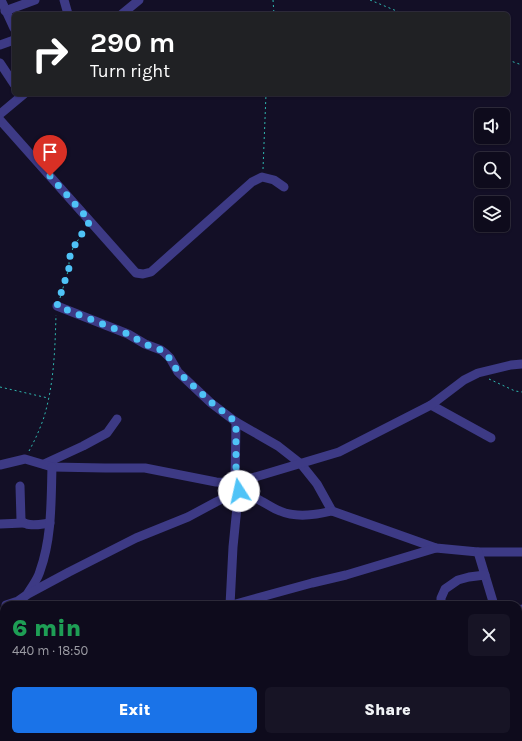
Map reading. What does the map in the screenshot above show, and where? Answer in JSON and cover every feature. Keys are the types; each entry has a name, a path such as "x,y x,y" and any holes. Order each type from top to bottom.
{"street":[{"path":"1,0 12,24"},
{"path":"5,11 35,0"},
{"path":"64,0 67,12"},
{"path":"124,12 139,0"},
{"path":"0,45 12,41"},
{"path":"0,63 12,81"},
{"path":"0,114 21,96"},
{"path":"0,120 136,273 143,274 151,272 252,182 262,177 274,180 284,187"},
{"path":"57,306 128,334 145,344 166,353 178,372 212,403 236,422 278,446 301,464 317,484 332,511"},
{"path":"20,601 28,594 68,572 136,538 188,517 216,502 238,487 339,452 431,405 464,380 478,373 511,365 522,364"},
{"path":"431,405 491,438"},
{"path":"48,466 107,433 118,419"},
{"path":"231,601 233,547 238,487 236,422"},
{"path":"0,465 25,459 48,466 145,468 238,487 281,512 294,515 319,515 332,511 436,548 478,552 522,552"},
{"path":"28,594 40,573 50,523 48,466"},
{"path":"20,486 21,520 23,523"},
{"path":"0,524 23,523 27,525 50,523"},
{"path":"246,601 346,575 436,548"},
{"path":"478,552 493,601"},
{"path":"441,601 445,589 458,580 485,575"},
{"path":"35,741 44,741"}],"path":[{"path":"273,0 274,12"},
{"path":"370,0 399,12"},
{"path":"510,61 522,65"},
{"path":"262,177 266,96"},
{"path":"25,459 38,434 48,399 54,367 57,306 69,268 69,259 73,248 90,221"},
{"path":"478,373 515,391 522,392"},
{"path":"0,387 48,399"}],"route":[{"path":"50,176 90,221 73,248 69,259 69,268 57,306 128,334 140,342 166,353 178,372 212,403 236,422 236,483 239,487 239,491"}]}
